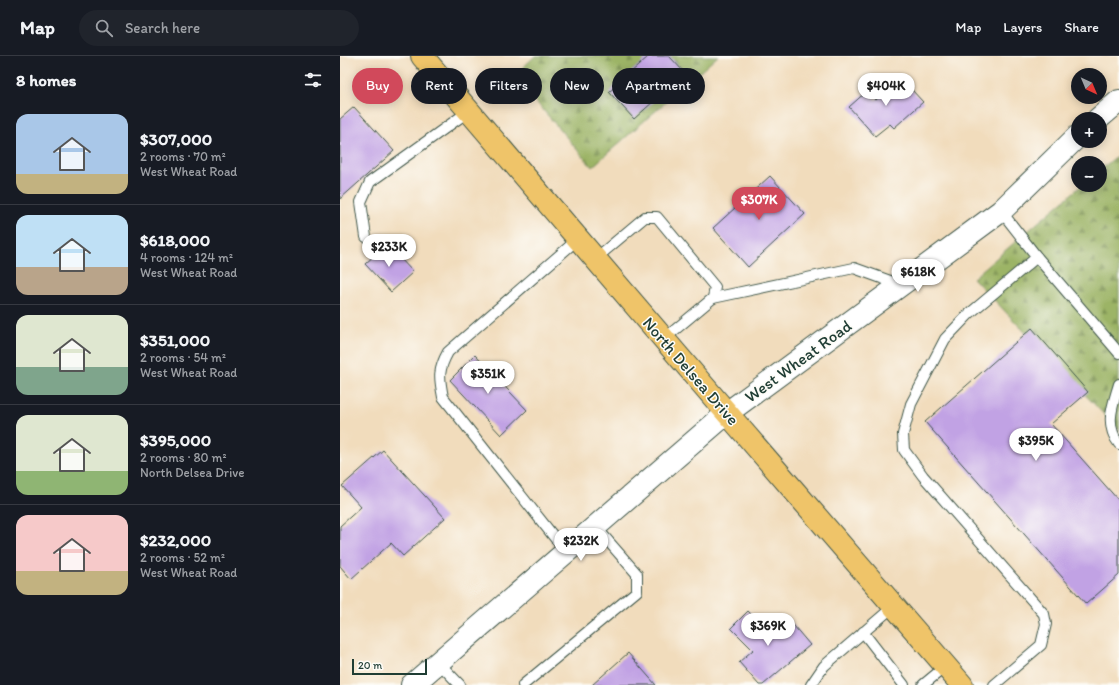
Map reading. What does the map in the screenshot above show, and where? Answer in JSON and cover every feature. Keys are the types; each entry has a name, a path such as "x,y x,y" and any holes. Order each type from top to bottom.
{"main road":[{"name":"North Delsea Drive","path":"422,56 962,685"}],"street":[{"path":"1106,112 1119,101"},
{"name":"West Wheat Road","path":"412,685 727,413 1001,211 1071,143"}],"lane":[{"path":"366,238 361,202 370,182 469,111"},
{"path":"1001,211 1037,257 1119,353"},
{"path":"596,259 645,217 657,217 715,287 713,298"},
{"path":"566,552 443,397 439,377 442,363 448,352 578,239"},
{"path":"994,685 1041,645 1046,624 1044,614 923,476 904,450 903,434 911,404 945,339 969,314 1037,257"},
{"path":"664,339 713,298 854,268 901,285"},
{"path":"1119,384 1110,416 1113,434 1119,444"},
{"path":"523,685 637,591 637,574 595,526"},
{"path":"811,685 824,666 894,606"},
{"path":"863,632 904,685"},
{"path":"438,662 460,685"},
{"path":"923,685 946,666"}],"green space":[{"path":"535,56 718,56 704,68 612,68 612,104 664,104 592,167 538,104 542,104 542,68 522,68"},
{"path":"1119,154 1119,430 973,278 1074,192 1107,192 1107,164"}],"building":[{"path":"649,56 669,56 680,68 636,68"},
{"path":"900,77 923,102 894,128 890,124 875,136 849,107 867,91 876,100"},
{"path":"620,104 651,104 634,119"},
{"path":"354,107 394,151 340,199 340,119"},
{"path":"770,176 805,214 748,267 713,228"},
{"path":"387,244 413,272 391,292 365,264"},
{"path":"1032,328 1088,392 1051,424 1119,501 1119,575 1086,604 925,422"},
{"path":"475,355 527,410 501,435 450,380"},
{"path":"383,450 445,518 403,556 391,543 351,579 340,566 340,526 361,507 342,486"},
{"path":"748,611 771,634 788,619 810,645 763,685 759,685 739,662 753,650 731,628"},
{"path":"628,653 656,685 592,685"}]}
